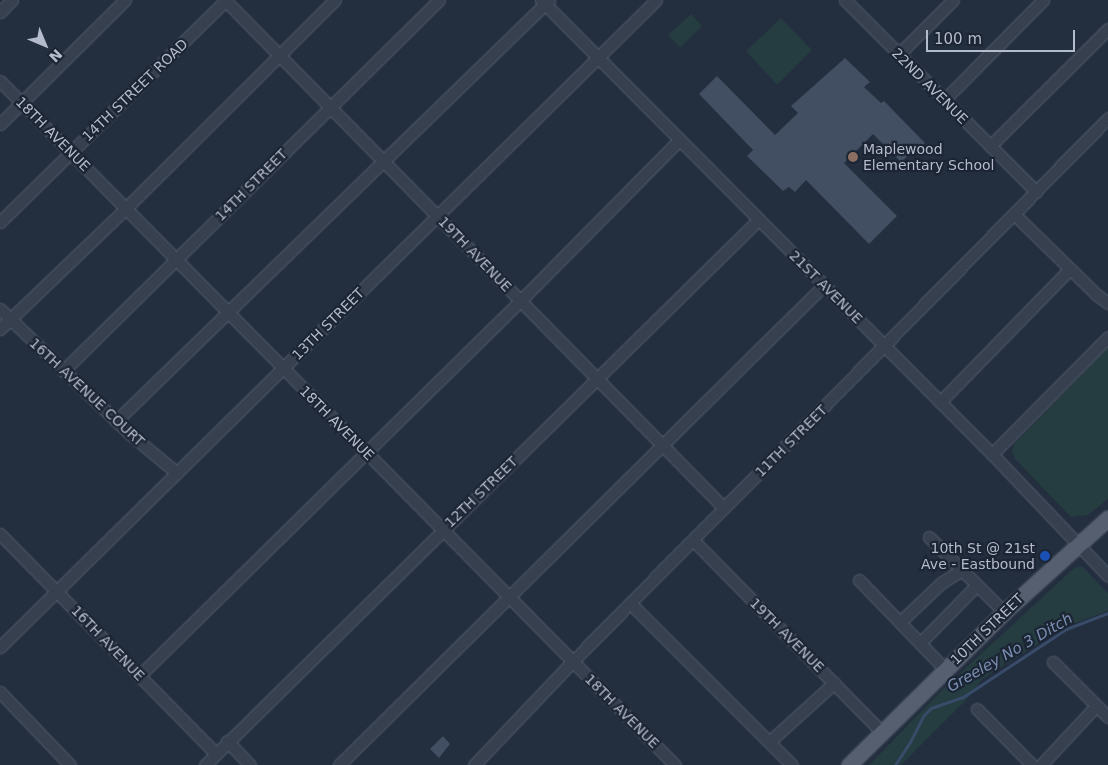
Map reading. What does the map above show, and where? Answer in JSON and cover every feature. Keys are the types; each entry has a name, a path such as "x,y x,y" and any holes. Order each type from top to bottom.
{"main road":[{"name":"10TH STREET","path":"849,765 881,731 1004,612 1108,518"}],"street":[{"path":"0,12 12,0"},
{"path":"0,124 125,0"},
{"name":"19TH AVENUE","path":"225,0 724,508"},
{"name":"14TH STREET ROAD","path":"0,222 225,0"},
{"path":"0,329 126,208 335,0"},
{"name":"14TH STREET","path":"62,371 439,0"},
{"name":"13TH STREET","path":"0,647 656,0"},
{"path":"899,54 953,0"},
{"path":"944,100 1043,0"},
{"path":"116,421 545,1"},
{"name":"21ST AVENUE","path":"545,1 679,140 992,454 1108,576"},
{"name":"22ND AVENUE","path":"852,2 899,54 1036,192"},
{"path":"990,146 1108,29"},
{"name":"18TH AVENUE","path":"0,80 675,765"},
{"name":"11TH STREET","path":"474,765 572,662 1108,118"},
{"path":"139,676 521,301 679,140"},
{"path":"1014,215 1097,295 1108,302"},
{"name":"12TH STREET","path":"205,765 227,741 758,220"},
{"path":"940,402 1070,269"},
{"path":"339,765 510,598 824,285"},
{"name":"16TH AVENUE COURT","path":"0,309 62,371 116,421 177,473"},
{"path":"992,454 1108,336"},
{"name":"16TH AVENUE","path":"0,534 215,753"},
{"path":"929,537 1004,612"},
{"name":"19TH AVENUE","path":"693,540 881,731"},
{"path":"900,622 941,583 962,570"},
{"path":"859,580 945,669"},
{"path":"920,643 977,585"},
{"path":"630,603 792,765"},
{"path":"1053,662 1108,718"},
{"path":"769,742 834,683"},
{"path":"0,692 70,765"},
{"path":"1041,765 1096,706"},
{"path":"977,709 1032,765"},
{"path":"227,741 250,765"}],"green space":[{"path":"691,14 702,26 680,48 668,35"},
{"path":"781,18 812,50 777,85 746,51"},
{"path":"1108,348 1108,499 1088,515 1071,517 1015,459 1012,451 1014,444"},
{"path":"1079,566 1083,567 1108,593 1108,611 1065,627 982,679 966,700 901,765 869,765 946,686 1073,569"}],"building":[{"path":"845,58 870,82 864,87 881,103 884,101 925,143 915,153 913,151 901,162 873,134 844,163 897,216 869,244 806,180 795,192 789,187 783,191 747,156 753,150 699,94 717,76 775,135 798,113 791,106"},
{"path":"443,736 450,744 439,758 430,749"}],"waterway":[{"name":"Greeley No 3 Ditch","path":"895,765 910,742 923,716 931,708 963,697 1066,629 1108,613"}],"place":[{"name":"Maplewood Elementary School","path":"853,157"},
{"name":"10th St @ 21st Ave - Eastbound","path":"1045,556"}]}
